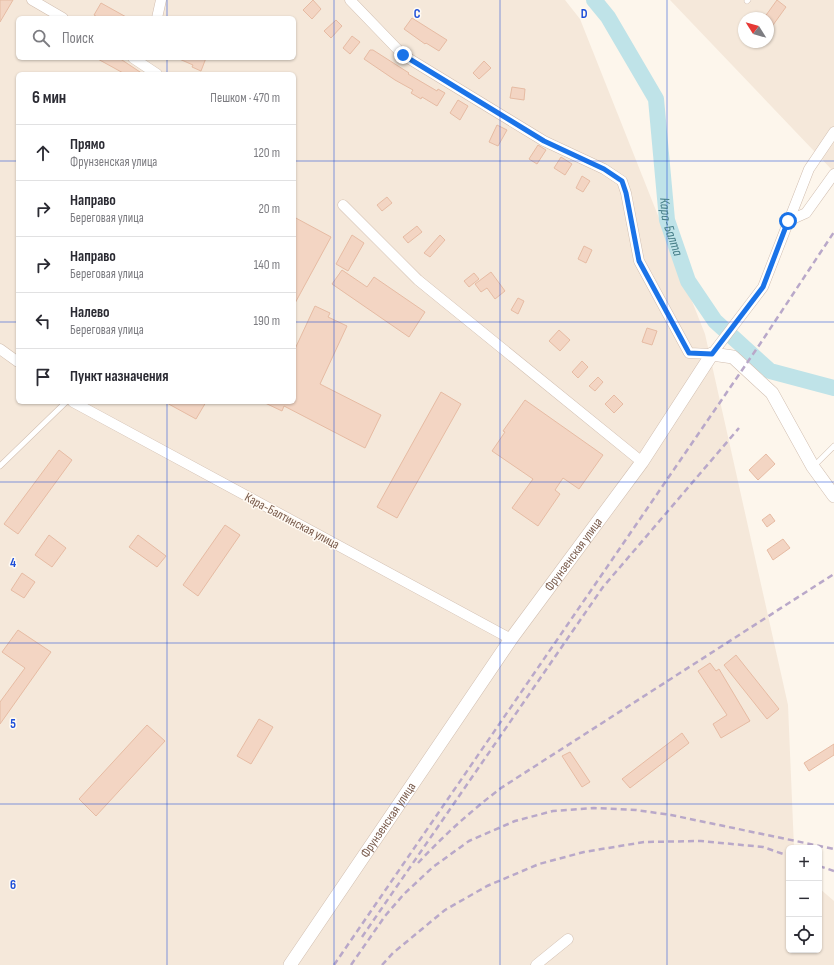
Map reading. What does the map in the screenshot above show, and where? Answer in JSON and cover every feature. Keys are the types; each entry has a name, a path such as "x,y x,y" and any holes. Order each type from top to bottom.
{"street":[{"path":"32,0 60,16"},
{"path":"158,16 162,0"},
{"path":"350,0 403,55 544,141 604,169 622,181 626,193 639,261 689,353 733,357 772,393 813,467 834,496"},
{"path":"136,60 154,72"},
{"name":"Фрунзенская улица","path":"290,965 511,639 642,462 712,354 763,287 809,169 834,132"},
{"path":"788,221 806,213 833,178"},
{"path":"343,205 418,280 642,462"},
{"path":"0,349 16,361"},
{"name":"Кара-Балтинская улица","path":"80,404 511,639"},
{"path":"536,965 568,938"}],"lane":[{"path":"0,466 64,404"},
{"path":"813,467 834,446"}],"shaded area":[{"name":"Кара-Балта","path":"0,0 565,0 580,19 705,334 788,705 794,845 786,845 786,953 822,953 822,891 834,901 834,965 0,965"},
{"path":"670,0 834,0 834,172"}],"building":[{"path":"0,0 13,0 0,22"},
{"path":"313,0 321,9 312,19 303,10"},
{"path":"777,0 786,7 774,24 774,12 768,12"},
{"path":"101,3 124,16 96,16 94,15"},
{"path":"412,18 447,40 439,51 426,43 425,44 404,29"},
{"path":"336,20 342,26 331,38 324,31"},
{"path":"352,36 360,42 350,54 343,48"},
{"path":"370,50 373,50 409,73 408,74 437,91 438,89 445,93 437,106 422,97 421,99 411,93 413,90 364,59"},
{"path":"100,60 122,60 140,72 121,72"},
{"path":"182,60 205,60 201,71 192,67 193,65"},
{"path":"484,61 491,68 479,79 473,73"},
{"path":"512,87 525,89 524,100 510,98"},
{"path":"458,100 468,106 460,120 450,113"},
{"path":"497,125 507,130 498,146 489,142"},
{"path":"538,145 546,150 537,164 529,159"},
{"path":"561,157 572,164 565,175 554,168"},
{"path":"582,176 590,181 583,192 576,188"},
{"path":"387,197 392,203 382,211 377,205"},
{"path":"296,218 331,237 296,301"},
{"path":"417,226 422,232 408,243 403,237"},
{"path":"352,235 364,243 348,271 336,264"},
{"path":"440,235 445,240 430,257 424,253"},
{"path":"584,246 592,250 586,263 578,259"},
{"path":"342,270 367,287 374,277 425,312 409,337 332,284"},
{"path":"491,272 505,291 495,299 487,288 481,292 475,284"},
{"path":"474,273 479,279 469,287 464,281"},
{"path":"518,298 524,301 518,314 511,310"},
{"path":"315,306 330,313 328,317 347,326 320,384 381,415 365,448 284,406 282,411 267,404 296,404 296,347"},
{"path":"647,328 657,331 652,345 642,342"},
{"path":"559,330 570,340 560,351 549,341"},
{"path":"582,361 588,367 578,378 572,372"},
{"path":"598,377 603,382 595,391 589,386"},
{"path":"441,392 461,404 397,518 377,507"},
{"path":"614,395 623,404 614,413 605,404"},
{"path":"525,400 603,455 579,489 563,478 555,490 560,494 538,526 512,508 533,479 492,451 505,432 503,431"},
{"path":"169,404 205,404 196,419"},
{"path":"59,450 72,460 18,534 4,524"},
{"path":"766,454 775,464 758,480 749,470"},
{"path":"770,514 775,521 767,527 762,520"},
{"path":"225,525 240,535 198,596 183,585"},
{"path":"49,535 66,548 52,567 35,555"},
{"path":"138,535 166,556 157,567 129,547"},
{"path":"783,539 790,548 773,560 767,550"},
{"path":"22,573 35,582 24,598 11,590"},
{"path":"18,630 51,652 0,724 0,702 25,668 2,652"},
{"path":"736,655 779,709 767,719 724,665"},
{"path":"710,663 716,671 719,669 750,721 721,738 713,724 727,715 698,671"},
{"path":"259,719 273,727 251,764 237,756"},
{"path":"147,725 165,741 96,816 79,799"},
{"path":"682,733 689,743 630,788 622,779"},
{"path":"834,744 834,755 809,771 804,763"},
{"path":"570,752 590,782 582,787 562,756"}],"waterway":[{"name":"Кара-Балта","path":"594,0 608,17 656,99 667,220 688,281 715,321 770,371 834,388"}],"railway":[{"path":"334,965 760,344 834,232"},
{"path":"362,937 603,587 739,428"},
{"path":"418,863 479,805 501,788 834,574"},
{"path":"351,965 385,916 404,894 433,867 469,841 515,821 553,811 594,808 636,810 671,815 834,849"},
{"path":"382,965 393,953 445,910 487,886 539,864 584,852 644,842 701,841 763,847 786,855"},
{"path":"822,867 834,871"}],"route":[{"path":"403,55 544,141 604,169 622,181 626,193 639,261 689,353 712,354 763,287 788,221"}]}
